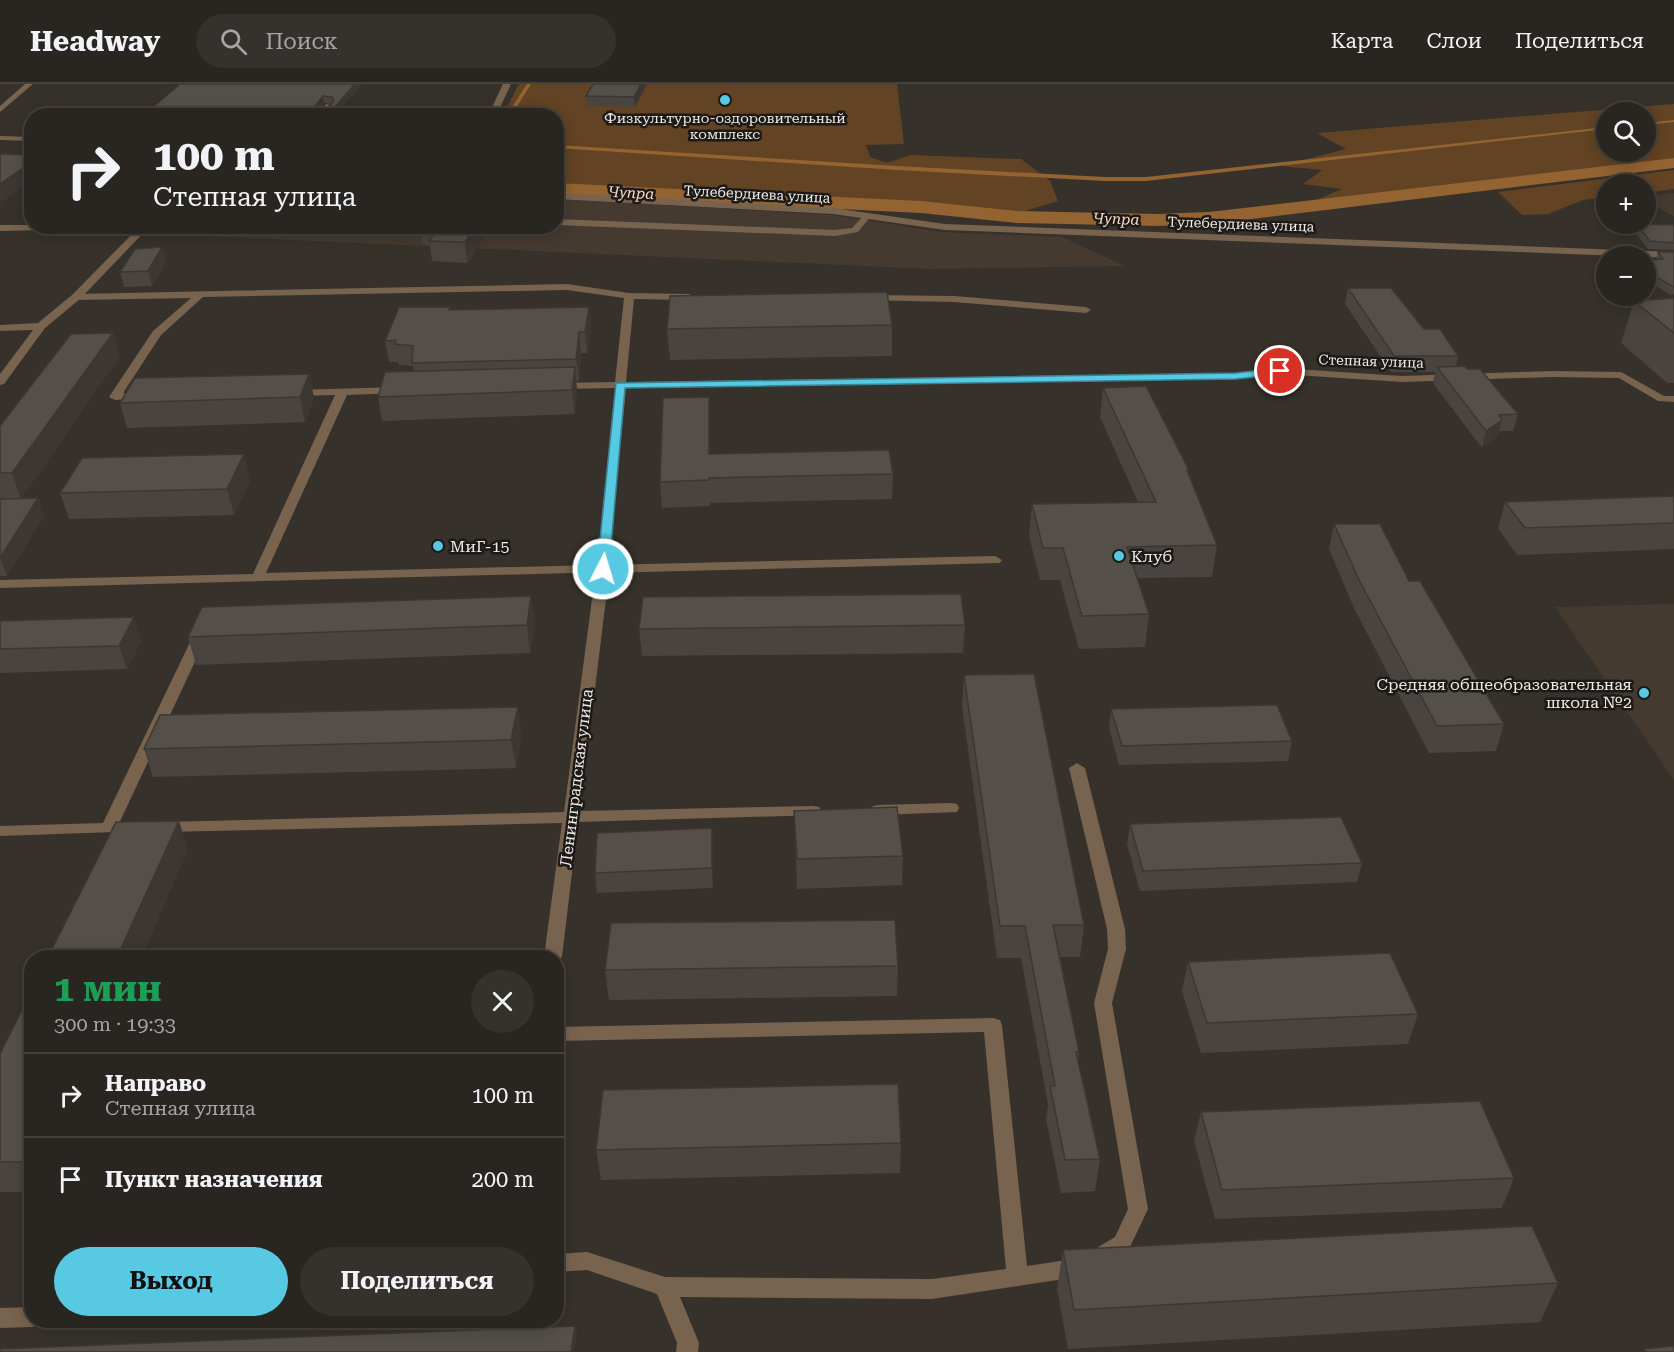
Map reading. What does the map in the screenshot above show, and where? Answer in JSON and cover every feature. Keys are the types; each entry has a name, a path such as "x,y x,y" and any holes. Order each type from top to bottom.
{"street":[{"path":"0,110 29,84"},
{"path":"496,108 507,84"},
{"path":"0,138 24,139"},
{"name":"Тулебердиева улица","path":"564,196 833,211 945,227 1674,255"},
{"path":"564,222 845,232 855,230 866,216"},
{"path":"0,228 24,227"},
{"path":"0,382 41,326 76,297 138,234"},
{"path":"76,297 567,287 629,296 699,297"},
{"path":"151,396 115,397 157,333 200,295"},
{"path":"603,569 629,296"},
{"path":"861,298 954,299 1086,310"},
{"path":"0,328 41,326"},
{"name":"Степная улица","path":"539,387 1236,376 1280,371 1402,380 1551,374 1621,375 1662,399 1674,399"},
{"path":"283,393 412,390"},
{"path":"258,577 343,392"},
{"path":"0,584 995,560"},
{"name":"Ленинградская улица","path":"554,950 600,599"},
{"path":"0,831 115,828 204,626"},
{"path":"564,1262 587,1261 666,1287 932,1289 1084,1268 1122,1243 1138,1209 1104,1003 1117,949 1116,929 1077,768"},
{"path":"868,810 951,808"},
{"path":"145,828 832,811"},
{"path":"564,1034 993,1026 1017,1277"},
{"path":"666,1287 688,1344 687,1352"},
{"path":"0,1318 24,1317"}],"shaded area":[{"path":"519,84 897,84 904,144 866,145 870,157 887,163 910,155 1021,159 1050,181 1058,201 1022,212 919,203 851,202 564,186 564,108 506,108"},
{"path":"1674,104 1674,159 1656,161 1656,105"},
{"path":"1596,110 1596,162 1650,162 1305,205 1342,189 1303,184 1322,170 1281,166 1346,149 1317,133"},
{"path":"1674,170 1674,189 1656,192 1656,174 1642,174"},
{"path":"1596,180 1596,198 1583,200 1548,214 1522,215 1498,192"},
{"path":"1674,193 1674,216 1656,207 1656,195"},
{"path":"564,199 833,215 941,232 1062,237 1125,266 930,269 159,234 564,234"},
{"name":"Средняя общеобразовательная школа №2","path":"1674,604 1674,780 1555,607"}],"building":[{"path":"180,84 355,84 334,108 328,108 334,101 332,97 323,96 314,108 152,108"},
{"path":"593,84 641,84 634,97 586,96"},
{"path":"0,154 24,155 24,168 0,184"},
{"path":"1656,225 1674,225 1674,243 1650,241 1644,234 1656,234"},
{"path":"434,234 470,234 465,242 429,241"},
{"path":"162,247 148,271 120,272 135,249"},
{"path":"1658,252 1674,252 1674,287 1656,277 1656,260 1663,259"},
{"path":"1348,288 1391,288 1424,329 1440,329 1458,356 1394,356"},
{"path":"887,292 892,325 667,329 670,296"},
{"path":"1674,298 1674,333 1640,306 1656,306 1656,299"},
{"path":"399,307 450,307 449,310 589,307 585,332 579,332 576,359 412,363 413,346 395,344 396,340 385,341"},
{"path":"113,333 12,473 0,473 0,426 71,334"},
{"path":"1465,366 1467,369 1480,369 1518,414 1499,415 1502,420 1486,431 1437,367"},
{"path":"575,367 572,390 378,397 385,372"},
{"path":"309,374 300,397 120,403 135,378"},
{"path":"1146,386 1189,470 1187,470 1217,545 1127,547 1149,614 1082,616 1063,548 1043,548 1032,504 1156,502 1103,388"},
{"path":"709,397 709,454 889,450 893,474 709,478 709,480 660,482 663,398"},
{"path":"244,454 227,489 60,493 82,458"},
{"path":"1674,496 1674,523 1525,528 1505,502"},
{"path":"38,498 0,558 0,499"},
{"path":"1334,524 1380,524 1409,581 1420,581 1504,724 1437,726 1360,582"},
{"path":"961,594 965,625 639,629 643,597"},
{"path":"531,596 527,625 188,637 202,607"},
{"path":"134,617 119,646 0,649 0,621"},
{"path":"1034,674 1084,925 1053,925 1079,1052 1076,1052 1100,1159 1065,1160 1050,1086 1055,1086 1025,926 1000,926 964,675"},
{"path":"1277,705 1292,741 1122,746 1111,709"},
{"path":"518,707 511,740 144,749 160,715"},
{"path":"897,807 903,856 797,859 794,811"},
{"path":"1341,817 1362,863 1143,871 1130,824"},
{"path":"179,821 120,950 52,950 116,822"},
{"path":"712,828 712,868 595,873 597,833"},
{"path":"895,920 898,966 605,970 611,923"},
{"path":"1390,953 1418,1014 1207,1023 1188,962"},
{"path":"24,1006 24,1162 0,1162 0,1054"},
{"path":"898,1084 901,1143 596,1150 603,1090"},
{"path":"1480,1101 1514,1178 1222,1190 1201,1112"},
{"path":"1532,1226 1558,1283 1074,1310 1063,1250"},
{"path":"575,1326 571,1352 0,1352 0,1349"},
{"path":"1674,1346 1674,1352 1646,1352 1644,1349"}],"waterway":[{"path":"513,108 529,84"},
{"path":"1656,123 1674,121"},
{"path":"564,147 897,168 1105,179 1146,179 1596,129"},
{"name":"Чупра","path":"564,189 921,207 1017,217 1158,220 1209,218 1674,163"}],"place":[{"name":"Физкультурно-оздоровительный комплекс","path":"725,100"},
{"name":"МиГ-15","path":"438,546"},
{"name":"Клуб","path":"1119,556"},
{"name":"Средняя общеобразовательная школа №2","path":"1644,693"}],"route":[{"path":"603,569 620,385 1236,376 1280,371"}]}
